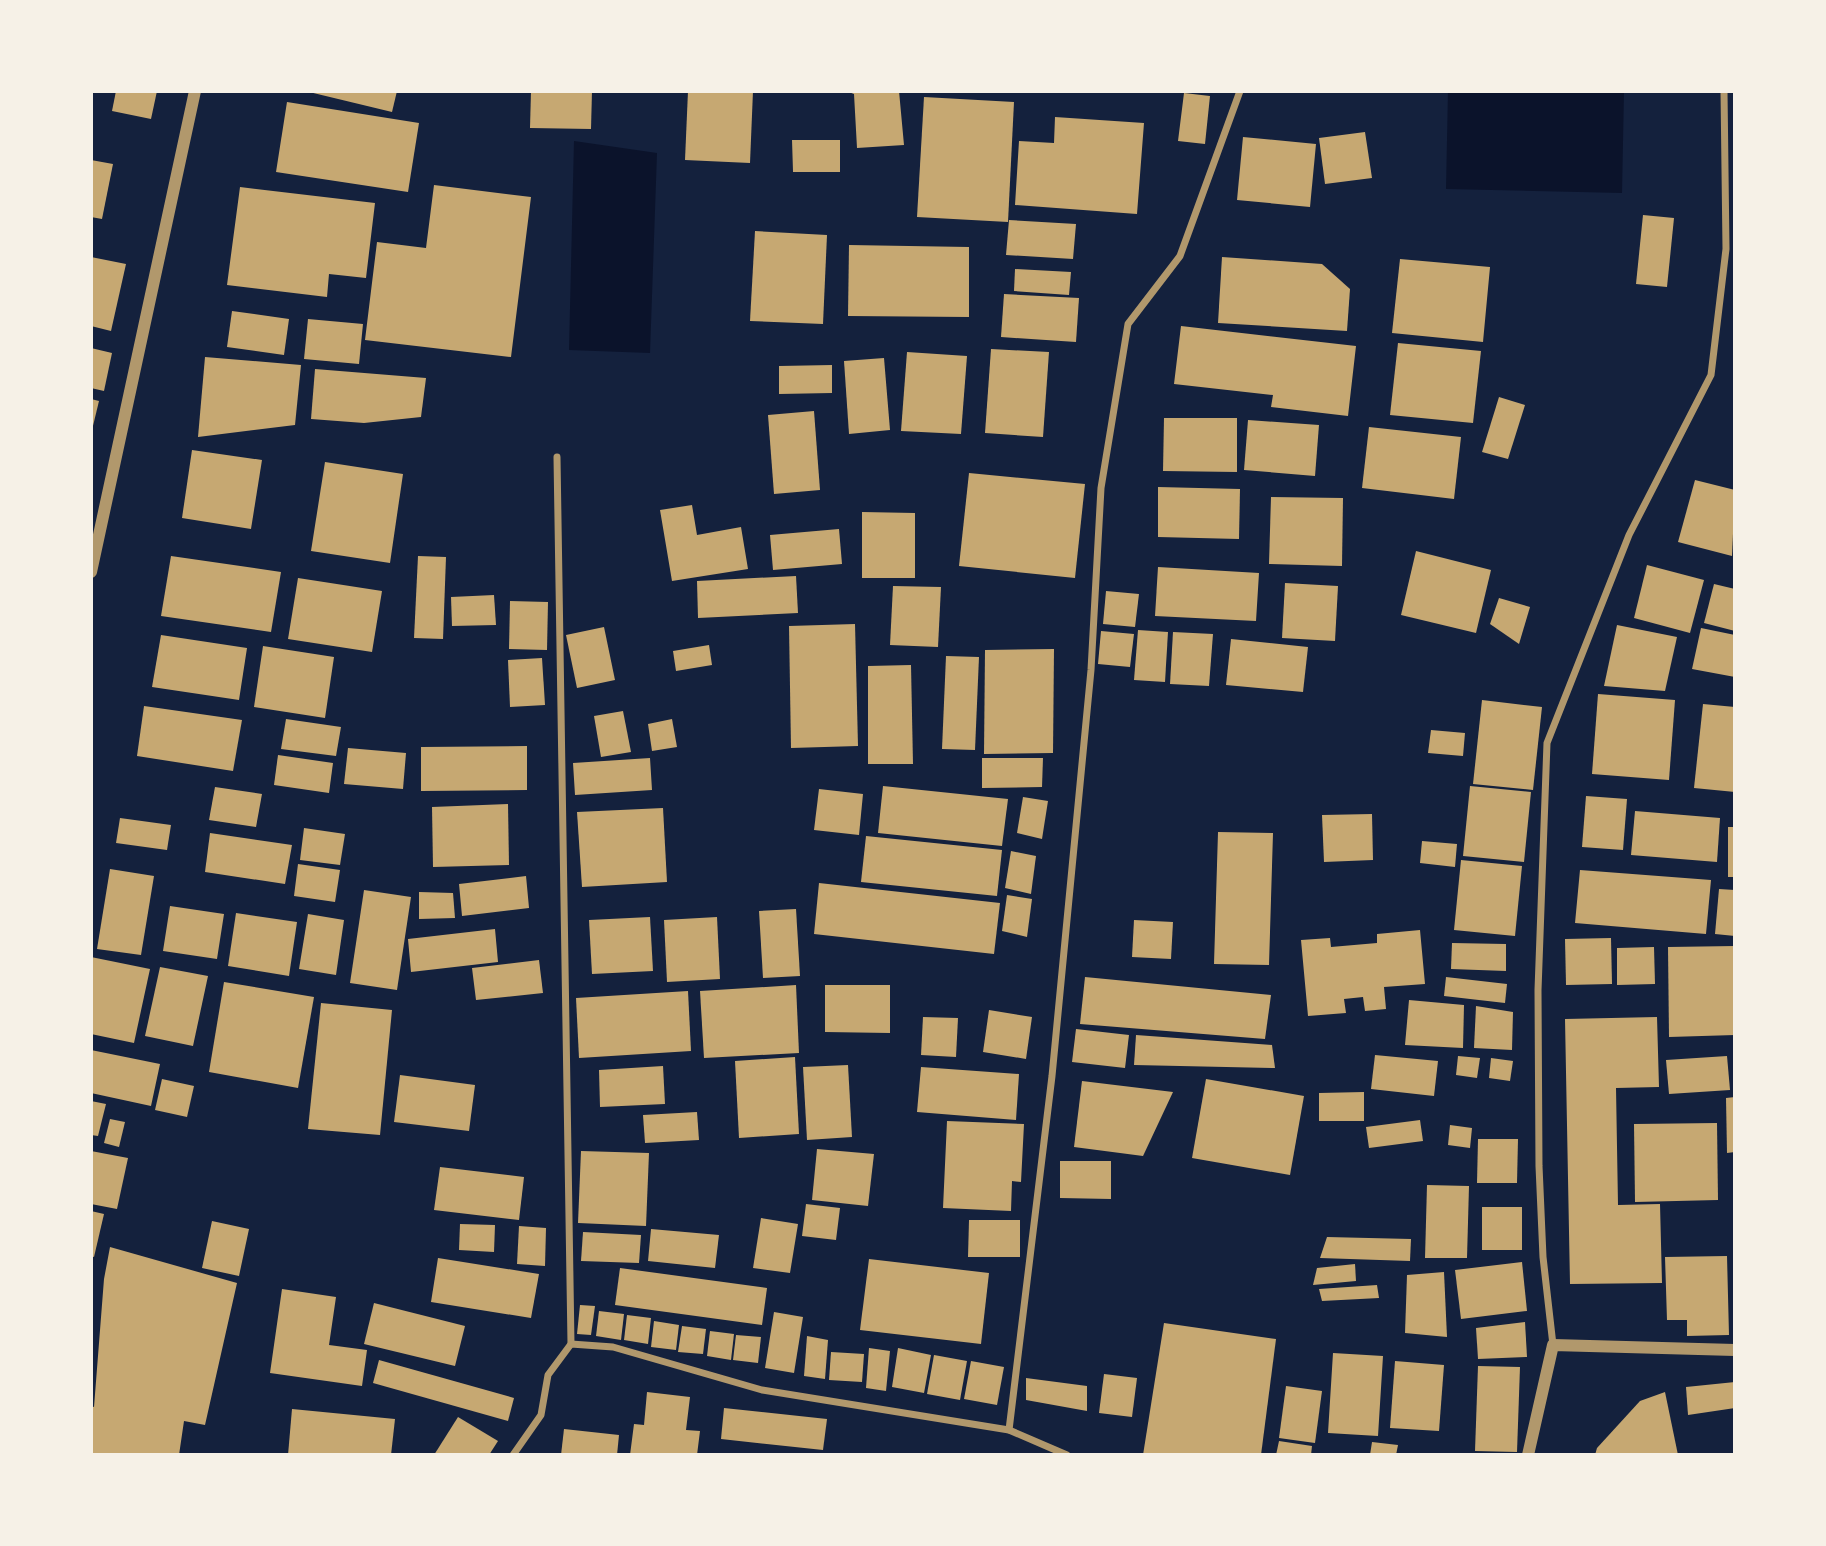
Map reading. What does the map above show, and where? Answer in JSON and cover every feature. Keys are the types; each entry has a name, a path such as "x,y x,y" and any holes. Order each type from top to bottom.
{"street":[{"path":"92,567 195,91"},
{"path":"1009,1430 1056,1035 1091,670 1101,488 1128,324 1180,256 1240,91"},
{"path":"1528,1455 1553,1345 1543,1257 1539,1166 1538,989 1546,743 1629,535 1711,375 1726,249 1724,91"},
{"path":"1726,249 1735,251"},
{"path":"513,1455 541,1415 548,1375 571,1344 557,457"},
{"path":"571,1344 613,1347 762,1390 1009,1430 1068,1455"},
{"path":"1553,1345 1735,1350"}],"water":[{"path":"1448,91 1624,91 1622,193 1446,189"},
{"path":"574,141 657,153 650,353 569,350"}],"building":[{"path":"116,91 157,91 151,119 112,111"},
{"path":"305,91 397,91 392,112"},
{"path":"531,91 592,91 591,129 530,128"},
{"path":"688,91 753,91 750,163 685,160"},
{"path":"846,91 899,91 904,145 857,148 854,94"},
{"path":"1184,93 1210,96 1205,144 1178,141"},
{"path":"924,97 1014,102 1008,222 917,217"},
{"path":"287,102 419,123 408,192 276,172"},
{"path":"1055,117 1144,123 1137,214 1015,205 1019,141 1054,143"},
{"path":"1365,132 1372,178 1325,184 1319,138"},
{"path":"1243,137 1316,144 1310,207 1237,200"},
{"path":"792,140 840,140 840,172 793,172"},
{"path":"91,160 113,164 102,219 91,217"},
{"path":"434,185 531,197 511,357 365,340 377,242 426,248"},
{"path":"240,187 375,203 366,278 329,274 327,297 227,285"},
{"path":"1643,215 1674,218 1667,287 1636,284"},
{"path":"1009,220 1076,224 1073,259 1006,255"},
{"path":"755,231 827,235 823,324 750,321"},
{"path":"849,245 969,247 969,317 848,316"},
{"path":"91,257 126,264 111,331 91,326"},
{"path":"1222,257 1322,264 1350,289 1347,331 1218,323"},
{"path":"1400,259 1490,267 1483,342 1392,333"},
{"path":"1015,269 1071,272 1069,295 1014,291"},
{"path":"1004,294 1079,298 1076,342 1001,337"},
{"path":"232,311 289,319 284,355 227,347"},
{"path":"308,319 363,324 359,364 304,359"},
{"path":"1181,326 1356,346 1348,416 1271,407 1273,395 1174,384"},
{"path":"1398,343 1481,351 1473,423 1390,415"},
{"path":"91,348 112,353 104,391 91,388"},
{"path":"991,349 1049,352 1043,437 985,433"},
{"path":"907,352 967,356 961,434 901,431"},
{"path":"205,357 301,365 295,425 198,437"},
{"path":"884,358 890,430 849,434 844,361"},
{"path":"832,365 832,393 779,394 779,366"},
{"path":"315,369 426,378 421,417 364,423 311,419"},
{"path":"1499,397 1525,405 1508,459 1482,452"},
{"path":"91,399 99,401 92,430 91,430"},
{"path":"814,411 820,490 774,494 768,415"},
{"path":"1164,418 1237,418 1237,472 1163,471"},
{"path":"1248,420 1319,425 1315,476 1244,470"},
{"path":"1369,427 1461,437 1454,499 1362,488"},
{"path":"192,450 262,460 251,529 182,518"},
{"path":"325,462 403,474 390,563 311,551"},
{"path":"969,473 1085,484 1075,578 959,566"},
{"path":"1695,480 1735,490 1732,556 1678,542"},
{"path":"1158,487 1240,489 1239,539 1158,537"},
{"path":"1271,497 1343,498 1342,566 1269,564"},
{"path":"692,505 697,535 741,527 748,569 672,581 660,510"},
{"path":"862,512 915,513 915,578 862,578"},
{"path":"839,529 842,564 773,570 770,535"},
{"path":"1416,551 1491,570 1476,633 1401,615"},
{"path":"171,556 281,572 271,632 161,616"},
{"path":"418,556 446,557 443,639 414,638"},
{"path":"1647,565 1704,580 1690,633 1634,618"},
{"path":"1158,567 1259,573 1256,621 1155,616"},
{"path":"796,576 798,613 698,618 697,581"},
{"path":"298,578 382,591 372,652 288,639"},
{"path":"1285,583 1338,586 1335,641 1282,638"},
{"path":"1714,584 1735,589 1735,631 1704,623"},
{"path":"893,586 941,587 938,647 890,645"},
{"path":"1106,591 1139,594 1135,627 1103,624"},
{"path":"494,595 496,625 452,626 451,597"},
{"path":"1499,598 1530,607 1519,644 1490,624"},
{"path":"510,601 548,602 547,650 509,649"},
{"path":"855,624 858,746 791,748 789,626"},
{"path":"1617,625 1677,637 1665,691 1604,686"},
{"path":"604,627 615,680 577,688 566,635"},
{"path":"1701,628 1735,635 1735,677 1692,669"},
{"path":"1138,630 1168,632 1165,682 1134,680"},
{"path":"1101,631 1134,634 1130,667 1098,664"},
{"path":"1173,632 1213,634 1209,686 1170,684"},
{"path":"161,635 247,648 239,700 152,687"},
{"path":"1231,639 1308,647 1303,692 1226,685"},
{"path":"709,645 712,665 676,671 673,651"},
{"path":"263,646 334,657 325,718 254,707"},
{"path":"1054,649 1053,753 984,754 985,650"},
{"path":"946,656 979,657 975,750 942,749"},
{"path":"542,658 545,705 510,707 508,660"},
{"path":"911,665 913,764 868,764 868,666"},
{"path":"1598,694 1675,700 1669,780 1592,774"},
{"path":"1482,700 1542,707 1533,790 1473,784"},
{"path":"1703,704 1735,707 1735,792 1694,788"},
{"path":"144,706 242,720 233,771 137,756"},
{"path":"623,711 631,752 601,757 594,716"},
{"path":"286,719 341,727 336,756 281,749"},
{"path":"672,719 677,747 652,751 648,724"},
{"path":"1431,730 1465,733 1463,756 1428,753"},
{"path":"527,746 527,790 421,791 421,747"},
{"path":"348,748 406,753 403,789 344,784"},
{"path":"278,755 333,763 329,793 274,785"},
{"path":"650,758 652,790 575,795 573,763"},
{"path":"982,758 1043,758 1042,787 982,788"},
{"path":"883,786 1008,799 1002,846 878,833"},
{"path":"1470,786 1531,792 1524,862 1463,856"},
{"path":"215,787 262,794 256,827 209,820"},
{"path":"819,789 863,794 859,835 814,830"},
{"path":"1586,796 1627,799 1623,850 1582,847"},
{"path":"1023,797 1048,801 1042,839 1017,833"},
{"path":"508,804 509,865 433,867 432,807"},
{"path":"663,808 667,882 582,887 577,812"},
{"path":"1635,811 1720,818 1717,862 1631,855"},
{"path":"1372,814 1373,860 1324,862 1322,815"},
{"path":"120,818 171,825 167,850 116,843"},
{"path":"1728,827 1735,827 1735,877 1728,877"},
{"path":"304,828 345,834 340,865 300,860"},
{"path":"1218,832 1273,833 1269,965 1214,964"},
{"path":"210,833 292,845 285,884 205,872"},
{"path":"866,836 1002,850 997,896 861,882"},
{"path":"1422,841 1457,844 1455,867 1420,863"},
{"path":"1011,851 1036,856 1031,894 1005,888"},
{"path":"1461,860 1522,866 1515,936 1454,930"},
{"path":"298,864 340,870 335,902 294,896"},
{"path":"110,869 154,876 141,955 97,949"},
{"path":"1580,870 1711,880 1706,934 1575,923"},
{"path":"526,876 529,908 462,916 459,884"},
{"path":"819,883 1000,903 994,954 814,934"},
{"path":"1719,889 1735,890 1735,936 1715,934"},
{"path":"364,890 411,897 397,990 350,983"},
{"path":"419,892 453,893 455,918 419,919"},
{"path":"1007,895 1032,899 1027,937 1002,931"},
{"path":"170,906 224,914 217,959 163,951"},
{"path":"796,909 800,976 763,978 759,911"},
{"path":"236,913 297,922 289,976 228,966"},
{"path":"308,914 344,920 336,975 299,969"},
{"path":"650,917 653,971 592,974 589,920"},
{"path":"717,917 720,979 667,982 664,920"},
{"path":"1134,920 1173,922 1171,959 1132,957"},
{"path":"495,929 498,962 411,972 408,939"},
{"path":"1420,930 1425,984 1384,987 1386,1009 1365,1011 1363,997 1344,999 1346,1013 1308,1016 1301,940 1330,938 1331,947 1377,943 1377,934"},
{"path":"1611,938 1612,984 1566,985 1565,939"},
{"path":"1452,943 1506,944 1506,971 1451,969"},
{"path":"1735,946 1735,1035 1669,1037 1668,947"},
{"path":"1654,947 1655,984 1617,985 1617,948"},
{"path":"91,957 150,969 134,1043 91,1034"},
{"path":"539,960 543,993 476,1000 472,968"},
{"path":"160,967 208,976 193,1046 145,1036"},
{"path":"1085,977 1271,995 1265,1039 1080,1024"},
{"path":"1446,977 1507,984 1505,1003 1444,996"},
{"path":"224,982 314,997 298,1088 209,1072"},
{"path":"796,985 799,1053 704,1058 700,991"},
{"path":"825,985 890,985 890,1033 825,1032"},
{"path":"688,991 691,1051 579,1058 576,998"},
{"path":"1409,1000 1464,1005 1463,1048 1405,1045"},
{"path":"321,1003 392,1010 380,1135 308,1129"},
{"path":"1476,1006 1513,1012 1512,1050 1474,1048"},
{"path":"989,1010 1032,1017 1026,1059 983,1052"},
{"path":"923,1017 958,1018 956,1057 921,1055"},
{"path":"1657,1017 1659,1087 1616,1088 1618,1205 1660,1204 1662,1283 1570,1284 1565,1019"},
{"path":"1076,1029 1129,1035 1125,1068 1072,1062"},
{"path":"1136,1035 1272,1045 1275,1068 1134,1065"},
{"path":"91,1050 160,1064 151,1106 91,1093"},
{"path":"1375,1055 1438,1061 1434,1096 1371,1089"},
{"path":"1458,1056 1480,1058 1477,1078 1456,1075"},
{"path":"1727,1056 1730,1090 1669,1094 1666,1060"},
{"path":"795,1057 799,1134 739,1138 735,1061"},
{"path":"1491,1058 1513,1061 1510,1081 1489,1078"},
{"path":"848,1065 852,1137 807,1140 803,1067"},
{"path":"663,1066 665,1104 600,1107 599,1070"},
{"path":"921,1067 1019,1074 1016,1120 917,1112"},
{"path":"400,1075 475,1085 469,1131 394,1122"},
{"path":"162,1079 194,1086 187,1117 155,1110"},
{"path":"1206,1079 1304,1096 1290,1175 1192,1158"},
{"path":"1082,1081 1173,1092 1143,1156 1074,1147"},
{"path":"1364,1092 1364,1121 1319,1121 1319,1093"},
{"path":"1735,1097 1735,1152 1727,1153 1726,1098"},
{"path":"91,1101 106,1104 98,1136 91,1135"},
{"path":"697,1112 699,1140 645,1143 643,1115"},
{"path":"110,1119 125,1122 119,1147 104,1143"},
{"path":"1420,1120 1423,1141 1369,1148 1366,1127"},
{"path":"947,1121 1024,1124 1021,1182 1012,1181 1011,1211 943,1208"},
{"path":"1717,1123 1718,1200 1635,1202 1634,1124"},
{"path":"1450,1125 1472,1128 1470,1148 1448,1145"},
{"path":"1478,1139 1518,1139 1517,1183 1477,1183"},
{"path":"817,1149 874,1154 868,1206 812,1200"},
{"path":"91,1151 128,1158 117,1209 91,1204"},
{"path":"581,1151 649,1153 646,1226 578,1223"},
{"path":"1060,1161 1111,1161 1111,1199 1060,1198"},
{"path":"440,1167 524,1177 519,1220 434,1210"},
{"path":"1427,1185 1469,1186 1467,1258 1425,1258"},
{"path":"806,1204 840,1208 836,1240 802,1236"},
{"path":"1482,1207 1522,1207 1522,1250 1482,1250"},
{"path":"91,1211 104,1214 94,1257 91,1256"},
{"path":"761,1218 798,1224 790,1273 753,1268"},
{"path":"969,1220 1020,1220 1020,1257 968,1257"},
{"path":"212,1221 249,1229 239,1276 202,1268"},
{"path":"460,1224 495,1225 494,1252 459,1250"},
{"path":"519,1226 546,1228 545,1266 517,1264"},
{"path":"651,1229 719,1235 715,1268 648,1261"},
{"path":"583,1232 641,1235 639,1263 581,1261"},
{"path":"1327,1237 1411,1239 1410,1261 1320,1258"},
{"path":"110,1247 237,1283 205,1425 184,1421 179,1455 91,1455 91,1406 94,1407 104,1279"},
{"path":"1727,1256 1729,1335 1687,1336 1687,1320 1667,1320 1665,1257"},
{"path":"438,1258 539,1274 531,1318 431,1302"},
{"path":"869,1259 989,1273 981,1344 860,1330"},
{"path":"1522,1262 1527,1311 1461,1319 1455,1270"},
{"path":"1355,1264 1356,1281 1313,1285 1317,1268"},
{"path":"620,1268 767,1288 762,1325 615,1305"},
{"path":"1444,1272 1447,1337 1405,1333 1407,1275"},
{"path":"1377,1285 1379,1298 1322,1301 1319,1289"},
{"path":"282,1289 336,1297 329,1345 367,1350 362,1386 270,1373"},
{"path":"374,1303 465,1326 455,1366 364,1344"},
{"path":"580,1305 595,1306 591,1335 577,1334"},
{"path":"599,1311 624,1314 621,1340 596,1336"},
{"path":"774,1312 803,1317 794,1373 765,1368"},
{"path":"627,1315 651,1318 648,1344 624,1340"},
{"path":"654,1321 679,1325 676,1350 651,1347"},
{"path":"1525,1322 1527,1357 1478,1359 1476,1328"},
{"path":"1164,1323 1276,1339 1261,1455 1143,1455"},
{"path":"682,1326 706,1329 703,1354 678,1352"},
{"path":"710,1331 734,1334 731,1360 707,1356"},
{"path":"736,1335 761,1337 758,1363 733,1360"},
{"path":"807,1336 828,1340 825,1379 804,1376"},
{"path":"869,1348 890,1351 886,1391 866,1388"},
{"path":"898,1348 931,1355 924,1393 892,1387"},
{"path":"831,1352 864,1354 862,1382 829,1380"},
{"path":"1333,1353 1383,1356 1378,1436 1328,1433"},
{"path":"934,1355 967,1361 960,1400 927,1394"},
{"path":"379,1360 514,1398 508,1421 373,1383"},
{"path":"971,1361 1004,1367 997,1405 964,1399"},
{"path":"1395,1361 1444,1365 1439,1431 1390,1428"},
{"path":"1478,1366 1520,1367 1517,1452 1475,1451"},
{"path":"1104,1374 1137,1378 1132,1417 1099,1413"},
{"path":"1026,1378 1087,1386 1087,1411 1026,1400"},
{"path":"1735,1382 1735,1408 1688,1415 1686,1387"},
{"path":"1286,1386 1322,1391 1315,1443 1279,1438"},
{"path":"647,1392 690,1397 686,1430 700,1431 697,1455 630,1455 634,1424 644,1425"},
{"path":"1665,1392 1678,1455 1595,1455 1597,1448 1640,1401"},
{"path":"724,1408 827,1419 823,1450 721,1439"},
{"path":"292,1409 395,1419 391,1455 288,1455"},
{"path":"458,1417 498,1441 489,1455 434,1455"},
{"path":"564,1429 619,1435 617,1455 561,1455"},
{"path":"1279,1441 1312,1446 1311,1455 1276,1455"},
{"path":"1372,1442 1398,1445 1396,1455 1370,1455"}]}
